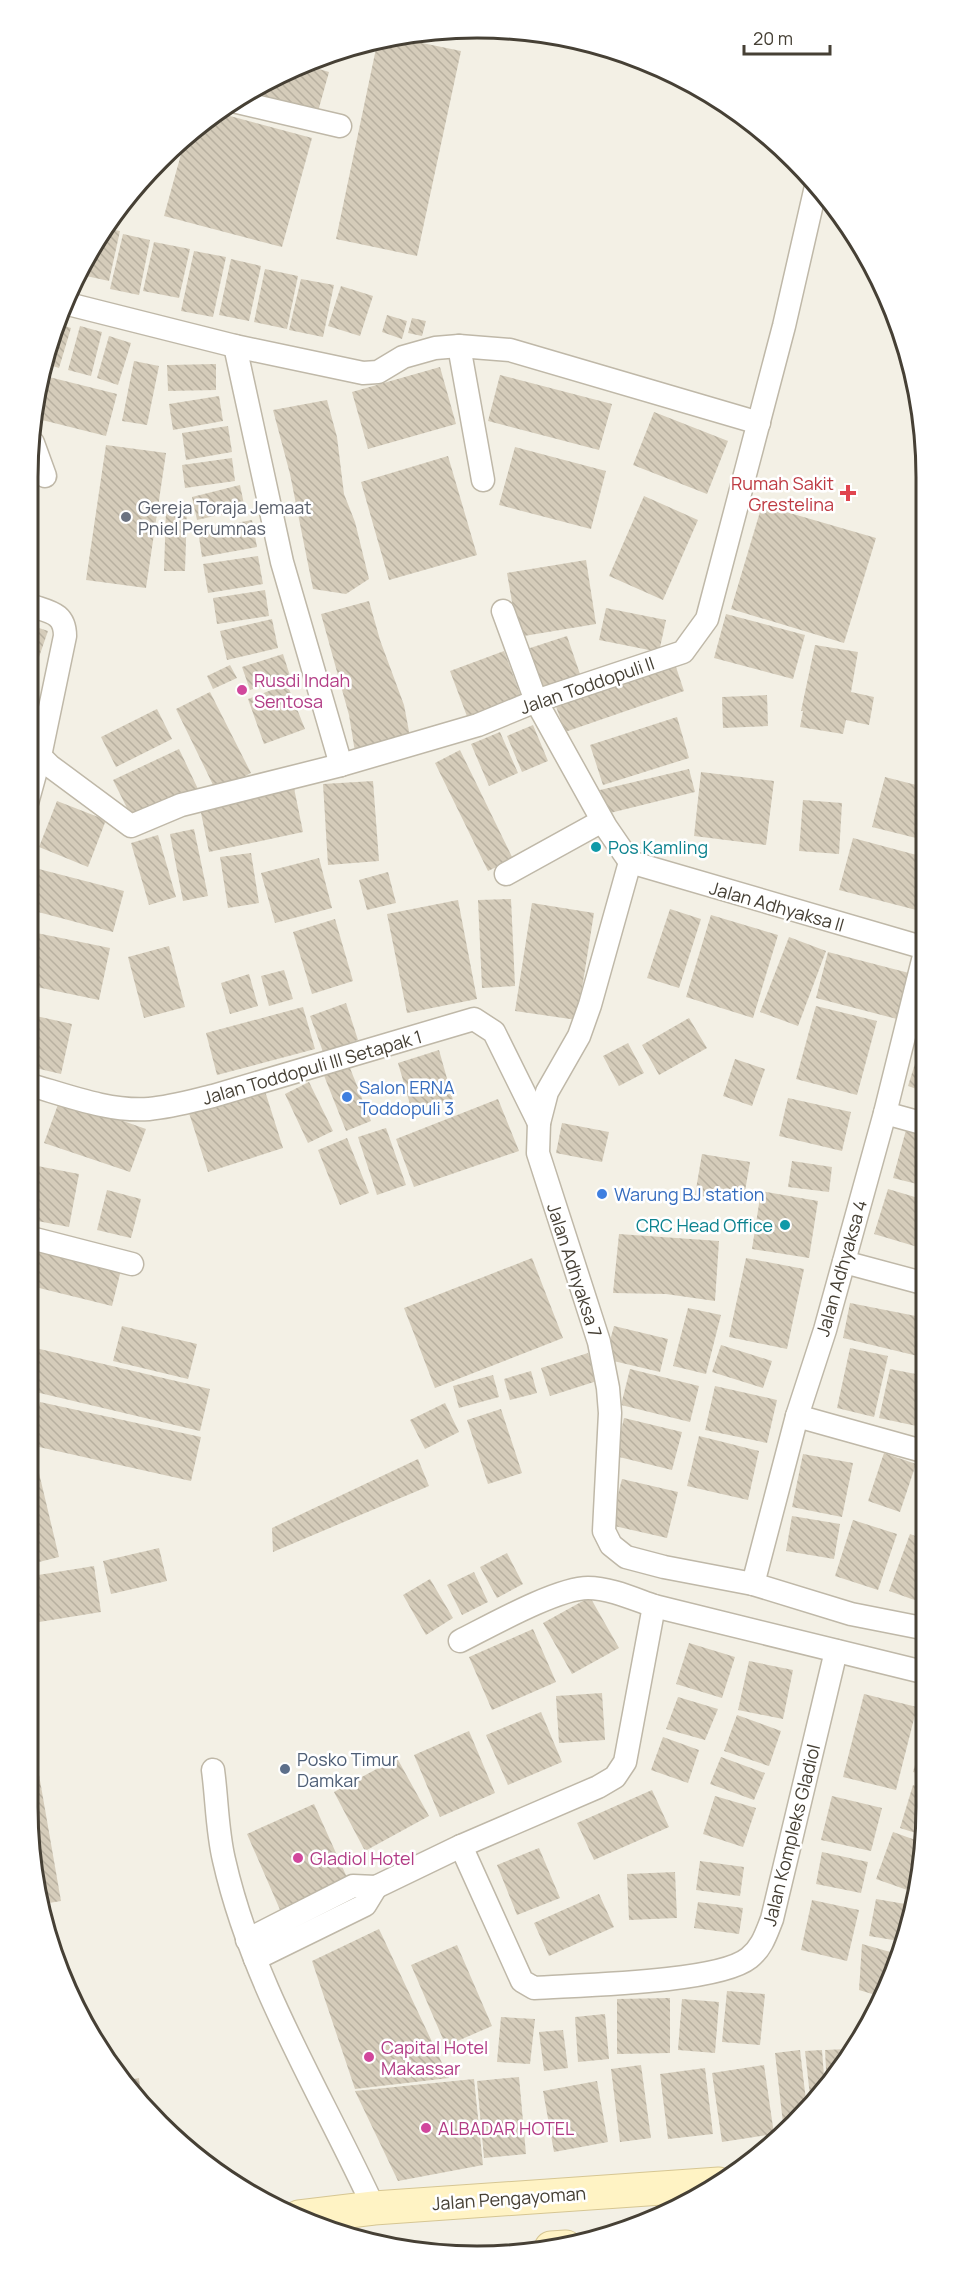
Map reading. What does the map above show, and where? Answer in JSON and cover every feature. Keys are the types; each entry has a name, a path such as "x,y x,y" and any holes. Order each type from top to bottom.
{"street":[{"path":"245,104 340,126"},
{"name":"Jalan Toddopuli II","path":"40,756 50,766 131,825 181,805 341,765 478,725 536,701 683,652 694,640 707,619 784,326 814,195"},
{"path":"73,305 235,346 363,373 378,372 403,357 419,352 459,346 510,350 759,423"},
{"path":"235,346 282,562 341,765"},
{"path":"459,346 483,480"},
{"path":"38,457 45,476"},
{"path":"38,608 59,616 65,626 65,636 38,763"},
{"path":"503,611 536,701 602,821 630,862"},
{"path":"506,874 602,821"},
{"name":"Jalan Adhyaksa II","path":"630,862 916,947"},
{"name":"Jalan Adhyaksa 7","path":"630,862 591,1005 579,1036 547,1092 539,1123 538,1153 599,1342 608,1388 610,1413 604,1531 607,1540 626,1557 664,1567 753,1584 851,1614 916,1627"},
{"name":"Jalan Adhyaksa 4","path":"753,1584 797,1416 825,1330 885,1113 916,987"},
{"name":"Jalan Toddopuli III Setapak 1","path":"38,1087 118,1107 148,1109 213,1096 474,1020 494,1032 539,1123"},
{"path":"885,1113 916,1122"},
{"path":"38,1240 132,1264"},
{"path":"844,1262 916,1281"},
{"path":"797,1416 916,1449"},
{"path":"460,1641 521,1611 579,1588 605,1591 654,1606 916,1670"},
{"path":"251,1949 353,1886 376,1887 461,1846 598,1787 615,1777 625,1762 654,1606"},
{"name":"Jalan Kompleks Gladiol","path":"461,1846 522,1981 534,1988 657,1980 721,1971 747,1960 761,1947 772,1919 836,1652"},
{"path":"213,1770 223,1859 251,1949 279,2015 374,2208"},
{"name":"Jalan Pengayoman","path":"325,2218 374,2208 699,2185"}],"building":[{"path":"416,42 461,51 417,256 336,239 376,49"},
{"path":"316,68 329,72 317,115 254,98"},
{"path":"228,115 312,138 282,247 164,216 182,152"},
{"path":"114,230 120,231 109,281 86,276"},
{"path":"123,234 150,240 139,295 110,289"},
{"path":"154,242 190,249 179,298 143,291"},
{"path":"194,251 226,257 213,317 181,311"},
{"path":"231,259 261,266 249,321 219,315"},
{"path":"265,269 298,276 287,329 254,322"},
{"path":"301,279 334,285 323,337 289,330"},
{"path":"341,286 373,296 360,336 328,326"},
{"path":"387,315 407,321 402,339 382,332"},
{"path":"412,318 426,321 422,336 408,333"},
{"path":"65,326 71,328 59,368 51,366"},
{"path":"80,326 102,332 91,376 68,370"},
{"path":"109,336 131,343 118,385 97,378"},
{"path":"134,361 159,366 147,425 122,421"},
{"path":"216,364 216,390 168,391 167,365"},
{"path":"440,367 456,424 368,449 352,392"},
{"path":"500,375 612,404 599,450 488,421"},
{"path":"49,377 117,394 106,436 41,420"},
{"path":"219,396 223,421 173,430 169,404"},
{"path":"327,400 337,437 344,494 355,522 369,579 346,594 313,589 290,474 273,410"},
{"path":"654,412 728,441 707,494 633,465"},
{"path":"228,426 232,452 186,460 182,433"},
{"name":"Gereja Toraja Jemaat Pniel Perumnas","path":"106,445 166,453 146,588 86,580"},
{"path":"515,447 606,471 591,529 499,505"},
{"path":"448,456 477,555 389,580 361,482"},
{"path":"232,458 235,481 185,488 182,465"},
{"path":"240,485 245,509 197,520 192,497"},
{"path":"644,496 698,520 663,600 609,576"},
{"path":"762,505 876,538 844,643 731,609"},
{"path":"166,510 187,510 185,571 164,571"},
{"path":"252,520 257,547 202,557 198,530"},
{"path":"258,556 263,584 208,593 203,564"},
{"path":"586,560 596,624 518,637 507,573"},
{"path":"265,590 269,616 217,624 213,598"},
{"path":"369,601 380,640 404,705 411,742 355,752 349,715 321,614"},
{"path":"606,608 666,620 659,652 599,640"},
{"path":"726,614 805,635 793,679 714,658"},
{"path":"272,619 278,648 227,660 220,631"},
{"path":"38,628 48,631 38,660"},
{"path":"567,636 582,680 541,694 527,649"},
{"path":"815,645 858,652 851,692 874,697 869,725 846,720 843,734 800,727 803,711 801,711"},
{"path":"504,651 522,699 468,719 450,671"},
{"path":"283,654 290,676 250,690 242,667"},
{"path":"673,658 684,691 565,732 553,698"},
{"path":"230,665 237,678 213,689 207,676"},
{"path":"287,684 305,729 264,744 248,699"},
{"path":"210,692 251,773 216,791 176,709"},
{"path":"767,695 768,726 723,728 722,697"},
{"path":"157,709 172,739 116,767 101,737"},
{"path":"677,717 689,758 603,785 590,745"},
{"path":"533,725 548,761 522,772 507,736"},
{"path":"500,732 518,773 489,786 471,744"},
{"path":"179,749 198,789 133,820 113,780"},
{"path":"460,750 513,859 488,871 435,763"},
{"path":"689,769 695,792 606,814 600,790"},
{"path":"701,772 774,781 766,845 694,836"},
{"path":"885,777 916,785 916,838 872,827"},
{"path":"373,781 379,861 328,865 323,784"},
{"path":"294,788 303,832 209,852 200,808"},
{"path":"803,800 842,803 839,854 799,851"},
{"path":"57,801 106,820 88,867 39,847"},
{"path":"194,829 208,896 183,901 170,834"},
{"path":"158,835 176,897 149,905 131,843"},
{"path":"853,838 916,855 916,910 839,890"},
{"path":"251,853 259,903 228,908 220,857"},
{"path":"319,858 332,908 275,923 261,873"},
{"path":"38,869 124,891 113,932 38,912"},
{"path":"388,872 396,903 367,910 359,880"},
{"path":"511,899 515,986 482,988 478,900"},
{"path":"458,900 477,999 407,1013 387,914"},
{"path":"532,903 594,913 577,1020 515,1011"},
{"path":"670,909 701,919 679,988 647,978"},
{"path":"711,915 778,935 753,1018 686,997"},
{"path":"335,919 353,981 312,994 293,932"},
{"path":"38,933 110,948 99,1000 38,987"},
{"path":"789,937 826,951 798,1026 760,1012"},
{"path":"169,946 185,1007 144,1018 128,957"},
{"path":"828,952 909,973 897,1019 816,998"},
{"path":"284,970 293,999 269,1006 261,976"},
{"path":"249,974 258,1006 230,1014 221,983"},
{"path":"346,1003 358,1040 323,1052 310,1016"},
{"path":"816,1006 877,1021 857,1095 796,1079"},
{"path":"303,1007 315,1049 217,1075 206,1033"},
{"path":"38,1016 72,1024 61,1074 38,1069"},
{"path":"689,1018 707,1048 659,1075 642,1045"},
{"path":"628,1043 644,1073 619,1086 603,1056"},
{"path":"439,1050 453,1100 412,1111 398,1063"},
{"path":"735,1059 765,1069 752,1106 723,1096"},
{"path":"916,1060 916,1089 908,1086"},
{"name":"Salon ERNA Toddopuli 3","path":"348,1063 371,1121 346,1131 323,1073"},
{"path":"309,1082 333,1131 308,1143 285,1094"},
{"path":"264,1088 283,1148 208,1172 189,1113"},
{"path":"788,1098 851,1112 842,1151 779,1136"},
{"path":"60,1099 146,1129 130,1172 44,1143"},
{"path":"498,1099 519,1151 414,1187 396,1139"},
{"path":"562,1123 609,1132 602,1162 556,1153"},
{"path":"386,1128 406,1185 377,1195 358,1137"},
{"path":"906,1130 916,1132 916,1184 893,1178"},
{"path":"347,1138 369,1193 340,1205 318,1150"},
{"path":"702,1154 750,1162 743,1203 695,1195"},
{"path":"792,1161 832,1167 829,1192 788,1187"},
{"path":"38,1166 79,1174 69,1227 38,1221"},
{"path":"888,1189 916,1197 916,1247 874,1234"},
{"path":"107,1190 141,1199 131,1238 97,1230"},
{"name":"CRC Head Office","path":"761,1191 818,1201 809,1258 752,1249"},
{"path":"619,1234 719,1241 715,1301 666,1294 613,1293"},
{"path":"38,1246 122,1266 112,1306 38,1288"},
{"path":"532,1258 563,1338 435,1388 404,1308"},
{"path":"746,1258 804,1269 787,1349 729,1337"},
{"path":"850,1303 916,1316 916,1356 843,1338"},
{"path":"688,1308 721,1315 706,1374 673,1366"},
{"path":"122,1326 197,1344 188,1379 113,1361"},
{"path":"614,1326 668,1339 660,1372 605,1359"},
{"path":"721,1345 772,1361 763,1388 712,1372"},
{"path":"850,1348 888,1356 874,1417 837,1408"},
{"path":"38,1349 210,1389 200,1431 38,1393"},
{"path":"588,1353 597,1381 550,1396 541,1368"},
{"path":"630,1369 699,1386 690,1422 621,1405"},
{"path":"890,1369 916,1374 916,1426 879,1418"},
{"path":"531,1371 537,1393 510,1400 504,1379"},
{"path":"493,1375 499,1397 459,1408 453,1386"},
{"path":"715,1386 777,1400 767,1443 705,1430"},
{"path":"40,1402 201,1437 191,1481 38,1447"},
{"path":"445,1403 459,1432 425,1449 410,1420"},
{"path":"501,1409 522,1473 488,1484 467,1420"},
{"path":"624,1418 682,1432 672,1470 615,1456"},
{"path":"699,1436 759,1451 748,1500 687,1486"},
{"path":"884,1453 916,1464 900,1512 868,1501"},
{"path":"803,1454 853,1463 842,1517 792,1507"},
{"path":"418,1459 429,1486 273,1552 272,1528"},
{"path":"38,1473 59,1557 38,1562"},
{"path":"622,1479 678,1492 667,1538 610,1525"},
{"path":"792,1516 840,1524 834,1559 786,1551"},
{"path":"853,1520 897,1534 878,1590 835,1576"},
{"path":"910,1534 916,1536 916,1600 889,1591"},
{"path":"159,1548 167,1581 111,1594 103,1561"},
{"path":"507,1553 523,1584 497,1598 480,1567"},
{"path":"94,1566 101,1612 39,1622 38,1575"},
{"path":"474,1572 488,1602 462,1615 447,1585"},
{"path":"430,1579 453,1618 426,1635 403,1595"},
{"path":"590,1597 619,1648 572,1674 543,1623"},
{"path":"533,1629 556,1682 492,1710 469,1657"},
{"path":"689,1643 735,1657 722,1698 676,1684"},
{"path":"749,1661 793,1670 783,1719 738,1710"},
{"path":"602,1693 605,1740 559,1743 556,1696"},
{"path":"864,1694 916,1707 896,1790 843,1777"},
{"path":"678,1697 718,1709 705,1740 666,1729"},
{"path":"541,1712 562,1762 508,1785 486,1735"},
{"path":"737,1715 781,1731 769,1766 724,1751"},
{"path":"469,1731 495,1793 440,1817 414,1755"},
{"path":"663,1737 699,1750 688,1783 651,1770"},
{"path":"721,1757 765,1773 754,1800 710,1784"},
{"path":"397,1758 429,1816 365,1851 334,1792"},
{"path":"38,1769 61,1901 48,1903 46,1892 38,1835"},
{"path":"913,1785 916,1786 916,1833 900,1828"},
{"path":"652,1790 669,1827 594,1860 577,1823"},
{"path":"715,1796 756,1808 743,1847 703,1834"},
{"path":"832,1796 882,1808 871,1851 821,1840"},
{"name":"Gladiol Hotel","path":"314,1804 349,1882 281,1912 247,1834"},
{"path":"893,1832 915,1840 908,1890 876,1879"},
{"path":"539,1848 560,1898 517,1915 497,1865"},
{"path":"822,1852 868,1862 861,1893 816,1884"},
{"path":"700,1861 744,1867 740,1896 696,1890"},
{"path":"675,1872 677,1918 629,1920 627,1874"},
{"path":"599,1894 614,1927 549,1956 534,1923"},
{"path":"876,1899 905,1904 895,1940 869,1936"},
{"path":"812,1900 859,1910 847,1961 801,1950"},
{"path":"698,1902 743,1908 739,1934 694,1928"},
{"path":"379,1929 449,2078 355,2089 312,1961"},
{"path":"862,1944 891,1952 874,1994 859,1990"},
{"path":"457,1945 492,2026 446,2046 411,1965"},
{"path":"727,1991 765,1994 760,2045 722,2042"},
{"path":"670,1998 670,2053 617,2054 617,1999"},
{"path":"682,1999 719,2002 715,2053 678,2050"},
{"path":"605,2014 609,2059 578,2062 575,2017"},
{"path":"501,2017 535,2019 530,2064 497,2062"},
{"path":"563,2030 568,2068 544,2071 539,2032"},
{"path":"843,2049 826,2074 825,2050"},
{"path":"800,2050 806,2098 783,2122 775,2053"},
{"path":"822,2050 824,2076 810,2093 805,2051"},
{"path":"641,2065 651,2138 620,2142 611,2069"},
{"path":"764,2065 773,2130 768,2135 722,2142 712,2073"},
{"path":"705,2068 713,2134 668,2139 660,2074"},
{"path":"519,2077 526,2154 484,2158 477,2081"},
{"path":"139,2078 140,2088 133,2079"},
{"name":"ALBADAR HOTEL","path":"474,2079 483,2165 398,2181 355,2091"},
{"path":"597,2081 608,2142 554,2152 543,2091"}],"place":[{"name":"Rumah Sakit Grestelina","path":"848,493"},
{"name":"Gereja Toraja Jemaat Pniel Perumnas","path":"126,517"},
{"name":"Rusdi Indah Sentosa","path":"242,690"},
{"name":"Pos Kamling","path":"596,847"},
{"name":"Salon ERNA Toddopuli 3","path":"347,1097"},
{"name":"Warung BJ station","path":"602,1194"},
{"name":"CRC Head Office","path":"785,1225"},
{"name":"Posko Timur Damkar","path":"285,1769"},
{"name":"Gladiol Hotel","path":"298,1858"},
{"name":"Capital Hotel Makassar","path":"369,2057"},
{"name":"ALBADAR HOTEL","path":"426,2128"}]}
